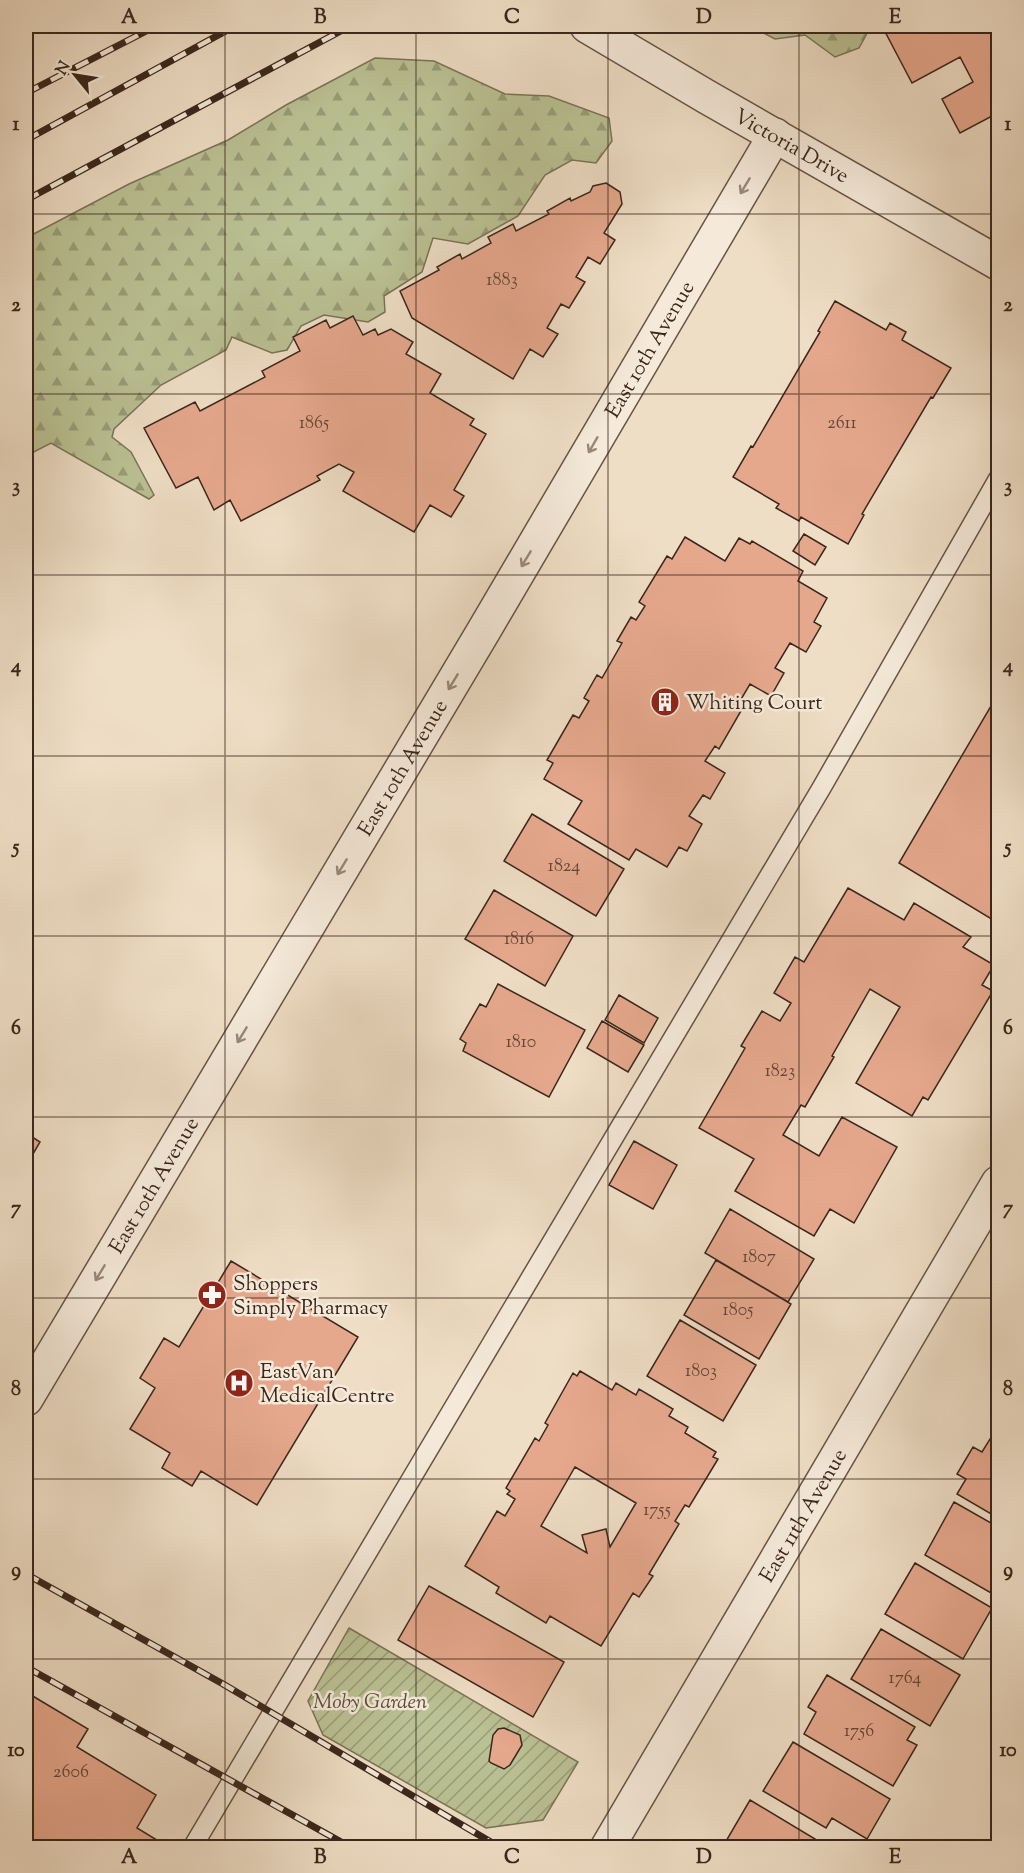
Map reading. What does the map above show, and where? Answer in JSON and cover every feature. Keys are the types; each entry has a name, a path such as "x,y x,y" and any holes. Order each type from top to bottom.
{"street":[{"name":"Victoria Drive","path":"587,26 999,263"},
{"name":"East 10th Avenue","path":"26,1399 483,632 775,135"},
{"name":"East 11th Avenue","path":"607,1848 999,1183"}],"lane":[{"path":"192,1848 822,787 999,479"}],"green space":[{"path":"750,26 871,26 859,48 835,57 805,35 775,39"},
{"path":"375,58 434,61 505,94 549,96 609,118 612,141 596,163 572,160 545,175 518,216 468,244 433,238 422,272 384,296 385,312 368,322 324,315 301,326 287,350 272,353 232,337 226,350 161,385 114,429 112,437 131,452 154,495 149,499 51,443 26,456 26,238 129,184 228,140 286,105"},
{"name":"Moby Garden","path":"349,1628 578,1762 543,1820 486,1828 323,1735 308,1701"}],"building":[{"path":"882,26 998,26 998,127 992,116 960,133 942,99 973,82 960,57 912,83"},
{"path":"606,183 620,192 622,204 604,233 615,240 600,264 588,257 576,277 585,282 569,308 561,304 547,328 558,334 543,357 530,349 513,379 412,318 400,291 439,270 437,267 460,254 462,259 491,243 488,237 513,224 516,231 549,214 547,211 570,198 571,201 590,192 593,186"},
{"path":"835,301 886,330 890,323 906,332 902,340 951,368 933,398 931,397 862,514 864,515 848,544 801,517 799,521 776,508 779,504 733,477 820,332 818,331"},
{"path":"353,316 363,335 375,329 378,335 391,329 413,342 406,354 441,374 430,393 474,419 470,425 486,434 454,490 464,496 451,517 430,505 414,532 343,491 354,472 339,464 317,476 320,480 241,521 230,500 214,510 198,477 176,488 144,428 195,402 200,411 265,377 262,371 300,351 293,337 326,320 330,328"},
{"path":"804,534 826,547 815,565 793,551"},
{"name":"Whiting Court","path":"685,537 725,561 739,538 750,544 752,541 803,571 798,581 827,598 814,622 821,626 806,652 790,643 775,668 784,673 771,696 750,684 740,701 745,704 719,749 715,746 705,761 725,773 710,799 703,795 689,816 702,824 687,851 679,847 667,867 636,849 629,860 568,824 582,801 544,779 553,763 547,760 573,715 579,718 589,701 584,698 597,675 602,678 622,643 617,641 631,617 636,620 645,606 639,602 667,556 672,559"},
{"path":"998,694 998,923 899,863"},
{"path":"532,814 624,869 596,916 504,861"},
{"path":"848,888 904,920 914,903 971,937 963,947 994,965 982,985 993,991 928,1100 923,1097 912,1116 856,1083 900,1007 870,989 805,1107 801,1105 783,1135 819,1156 842,1117 897,1147 854,1223 830,1209 814,1236 735,1191 754,1159 699,1128 745,1048 741,1046 762,1011 780,1021 791,1003 774,993 795,957 804,962"},
{"path":"494,890 573,936 545,986 465,939"},
{"path":"498,984 585,1030 549,1097 463,1051 466,1043 460,1039 480,1004 486,1007"},
{"path":"619,995 658,1018 644,1043 605,1020"},
{"path":"602,1021 644,1045 628,1072 587,1048"},
{"path":"26,1133 40,1142 26,1166"},
{"path":"634,1141 677,1165 653,1209 609,1185"},
{"path":"730,1209 814,1259 788,1302 705,1253"},
{"path":"716,1260 791,1304 759,1359 684,1315"},
{"name":"EastVan MedicalCentre","path":"231,1261 358,1337 257,1505 201,1471 192,1486 162,1468 170,1453 130,1429 155,1388 140,1378 164,1338 179,1347"},
{"path":"680,1320 756,1365 723,1421 647,1376"},
{"path":"580,1371 612,1390 616,1383 636,1395 639,1389 673,1409 669,1416 688,1427 685,1433 716,1452 713,1457 718,1459 689,1507 685,1505 675,1521 679,1524 649,1574 653,1576 639,1597 633,1593 601,1646 550,1616 546,1623 496,1593 499,1587 465,1566 497,1511 505,1516 515,1499 507,1494 510,1491 506,1488 535,1438 539,1441 548,1425 545,1423 573,1373 577,1376","holes":["575,1467 636,1503 610,1547 606,1529 582,1535 587,1553 541,1526"]},
{"path":"990,1439 998,1444 998,1518 957,1494 966,1479 957,1474 973,1447 982,1452"},
{"path":"954,1502 998,1527 998,1597 925,1555"},
{"path":"915,1563 992,1608 963,1659 885,1614"},
{"path":"429,1586 564,1662 533,1717 398,1640"},
{"path":"881,1629 960,1675 930,1726 851,1679"},
{"path":"827,1675 915,1727 907,1740 917,1745 893,1786 804,1734 816,1712 808,1707"},
{"path":"26,1692 88,1729 77,1747 156,1795 137,1828 170,1848 26,1848"},
{"path":"998,1724 998,1742 991,1737"},
{"path":"504,1728 520,1735 522,1745 510,1765 504,1769 489,1761 493,1735 498,1729"},
{"path":"793,1742 890,1799 867,1839 832,1818 826,1828 763,1791"},
{"path":"750,1800 830,1848 722,1848"}],"railway":[{"path":"26,93 156,26"},
{"path":"26,140 235,26"},
{"path":"26,200 350,26"},
{"path":"26,1574 223,1684 501,1848"},
{"path":"26,1667 352,1848"}],"place":[{"name":"Whiting Court","path":"665,702"},
{"name":"Shoppers Simply Pharmacy","path":"212,1295"},
{"name":"EastVan MedicalCentre","path":"239,1383"}]}
